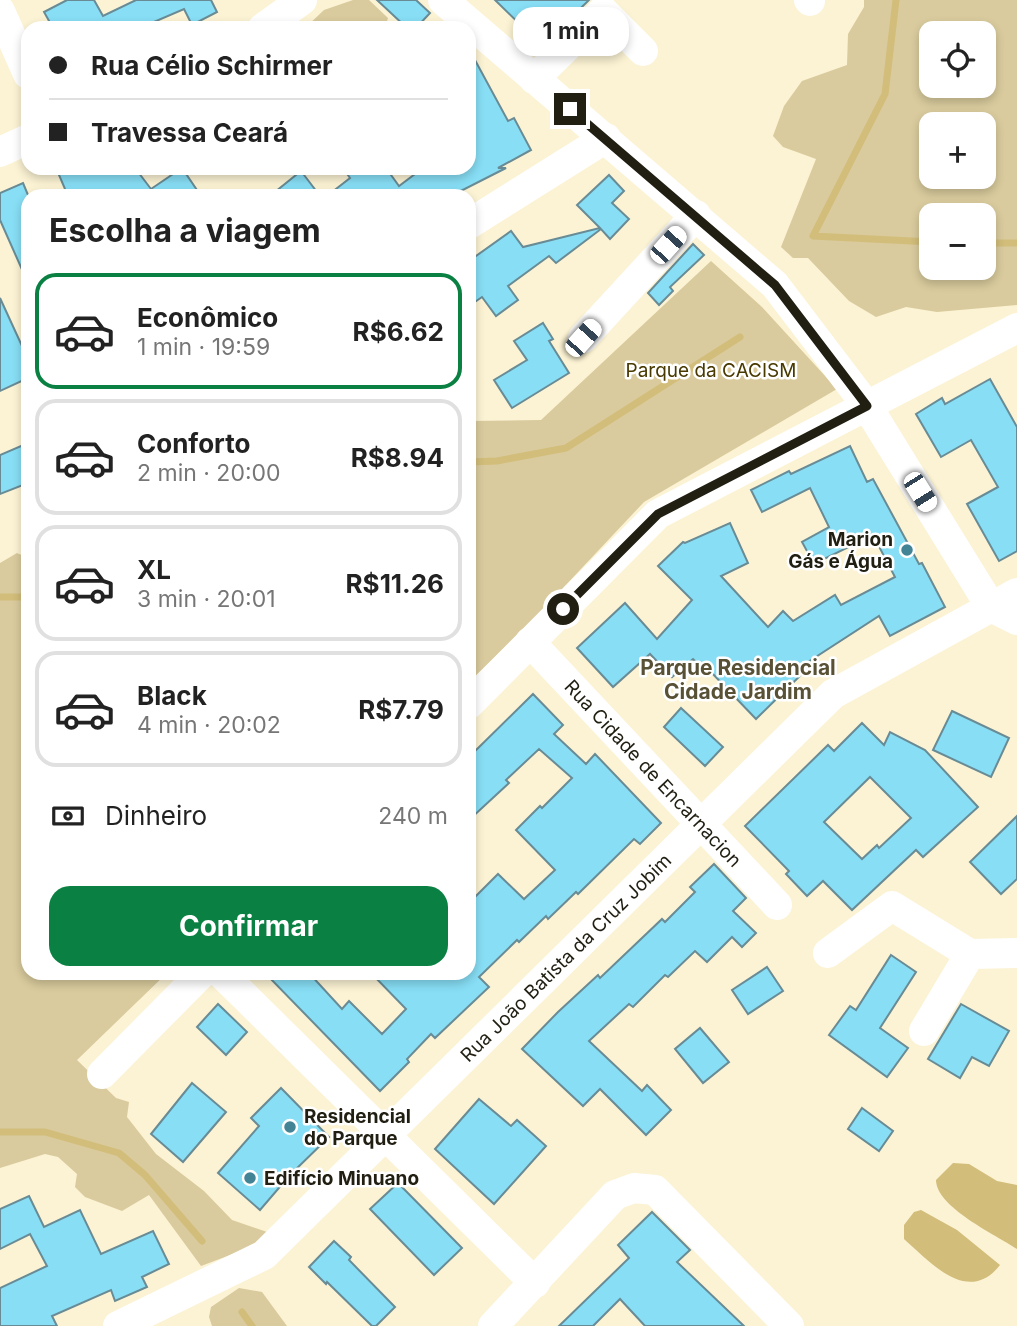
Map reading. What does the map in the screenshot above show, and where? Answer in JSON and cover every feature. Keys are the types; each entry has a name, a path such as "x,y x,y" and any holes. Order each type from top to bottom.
{"street":[{"path":"273,21 302,0"},
{"path":"443,0 467,21"},
{"path":"0,11 21,58"},
{"path":"534,79 603,11 643,51"},
{"path":"476,29 775,285 867,406 1008,606"},
{"path":"476,220 606,138"},
{"path":"0,152 21,142"},
{"path":"583,338 696,215"},
{"path":"476,697 658,514 1017,328"},
{"name":"Rua João Batista da Cruz Jobim","path":"118,1326 264,1255 833,694 1008,606"},
{"name":"Rua Cidade de Encarnacion","path":"530,642 777,905"},
{"path":"828,953 892,906 970,954 1017,953"},
{"path":"924,1031 970,954"},
{"path":"102,1074 195,980"},
{"path":"228,980 535,1283"},
{"path":"493,1326 615,1195 634,1188 655,1190 789,1326"}],"green space":[{"path":"353,0 369,0 388,18 387,21 312,21 324,10"},
{"path":"864,0 1017,0 1017,305 937,312 906,307 876,317 849,301 808,258 793,258 781,247 816,159 783,147 773,136 784,106 802,81 847,65 848,34 864,7"},
{"name":"Parque da CACISM","path":"711,261 762,307 837,389 644,502 532,621 476,675 476,421 541,420"},
{"path":"17,553 21,555 21,980 160,980 77,1060 116,1098 129,1102 127,1117 156,1154 204,1191 232,1220 270,1233 262,1243 201,1266 149,1195 122,1211 85,1197 75,1187 77,1174 58,1157 45,1154 0,1168 0,563"},
{"path":"239,1288 262,1292 287,1326 212,1326 209,1317 211,1307"}],"shaded area":[{"path":"953,1163 969,1164 997,1181 1017,1185 1017,1249 969,1219 946,1200 936,1180"},
{"path":"921,1210 957,1230 1000,1265 988,1277 975,1281 962,1281 937,1268 904,1239 904,1225 914,1212"}],"building":[{"path":"67,0 94,0 103,16 136,0 211,0 217,12 200,21 190,21 184,9 156,21 49,21 44,12"},
{"path":"377,0 416,0 430,13 423,21 400,21"},
{"path":"495,0 589,0 542,46"},
{"path":"476,62 508,121 514,118 531,150 498,168 506,168 465,189 336,189 350,178 348,175 391,175 399,186 414,175 476,175"},
{"path":"59,175 140,175 151,189 65,189"},
{"path":"172,175 187,175 196,189 151,189"},
{"path":"296,175 304,175 315,189 279,189"},
{"path":"609,175 624,191 612,203 629,219 610,239 601,229 556,263 549,256 508,286 518,300 496,316 482,297 476,301 476,256 511,231 523,247 600,228 577,205"},
{"path":"23,183 26,189 21,189 21,267 0,220 0,193"},
{"path":"693,244 704,255 670,287 673,291 659,305 648,293"},
{"path":"0,298 21,344 21,381 0,391"},
{"path":"543,323 553,339 549,341 569,373 512,408 494,380 527,360 514,341"},
{"path":"990,379 1017,427 1017,551 999,561 967,504 998,487 971,440 941,457 916,414 942,398 945,404"},
{"path":"21,446 21,486 0,494 0,455"},
{"path":"850,446 867,482 873,479 945,607 890,636 879,616 805,664 809,667 756,719 710,671 708,673 693,659 672,677 650,654 613,687 577,648 625,603 657,639 692,600 658,566 683,542 730,523 748,563 721,576 768,627 783,611 793,621 835,595 841,605 895,577 873,535 814,564 802,542 829,527 810,488 762,512 751,490"},
{"path":"533,694 563,725 554,734 586,764 595,754 661,823 640,844 634,839 578,894 576,892 548,919 546,916 519,942 517,940 479,977 489,987 435,1038 431,1034 407,1059 409,1062 380,1091 272,980 315,980 342,1009 349,1001 382,1034 406,1009 378,980 476,980 476,896 498,874 524,899 555,870 516,830 572,778 539,749 506,780 509,783 476,814 476,750"},
{"path":"681,708 723,747 705,766 664,727"},
{"path":"952,711 1009,738 991,777 933,750"},
{"path":"862,723 884,745 890,732 925,750 978,807 923,857 916,850 852,910 823,881 807,896 786,874 789,871 745,826 828,745 834,751","holes":["870,777 911,818 879,848 877,845 862,859 824,822"]},
{"path":"1017,816 1017,879 1001,894 970,862"},
{"path":"714,864 746,898 733,911 756,933 742,947 732,937 707,962 695,951 668,977 665,975 633,1007 629,1004 589,1041 642,1091 647,1085 671,1110 646,1135 600,1089 583,1106 522,1049 598,975 600,978 662,919 665,922 695,892 690,887"},
{"path":"891,955 916,972 880,1028 908,1048 887,1077 829,1035 850,1006 856,1010"},
{"path":"767,967 783,991 748,1014 732,990"},
{"path":"218,1004 247,1032 226,1055 197,1027"},
{"path":"961,1004 1009,1031 989,1066 972,1057 960,1078 928,1059"},
{"path":"700,1028 729,1062 703,1083 675,1049"},
{"path":"192,1083 226,1112 183,1162 151,1134"},
{"path":"281,1088 329,1137 290,1175 260,1210 218,1173 259,1126 251,1118"},
{"path":"479,1099 511,1126 517,1120 546,1146 494,1204 435,1149"},
{"path":"862,1108 893,1131 879,1151 848,1129"},
{"path":"398,1183 462,1248 434,1275 370,1209"},
{"path":"29,1196 44,1227 80,1210 101,1254 153,1231 169,1264 142,1277 147,1287 115,1301 111,1290 52,1316 57,1326 0,1326 0,1288 47,1266 30,1234 0,1249 0,1209"},
{"path":"652,1212 690,1250 677,1262 744,1326 645,1326 620,1299 593,1326 559,1326 629,1258 618,1245"},
{"path":"334,1241 395,1307 376,1326 372,1326 309,1267"}],"waterway":[{"path":"896,0 885,94 813,236 919,241"},
{"path":"996,243 1017,243"},
{"path":"476,462 497,461 566,448 740,337"},
{"path":"0,597 21,597"},
{"path":"0,1132 45,1132 119,1153 145,1175 202,1241"},
{"path":"242,1312 252,1326"}],"place":[{"name":"Marion Gás e Água","path":"907,550"},
{"name":"Residencial do Parque","path":"290,1127"},
{"name":"Edifício Minuano","path":"250,1178"}],"district":[{"name":"Parque Residencial Cidade Jardim","path":"738,680"}],"route":[{"path":"563,609 658,514 867,406 775,285 570,109"}]}
